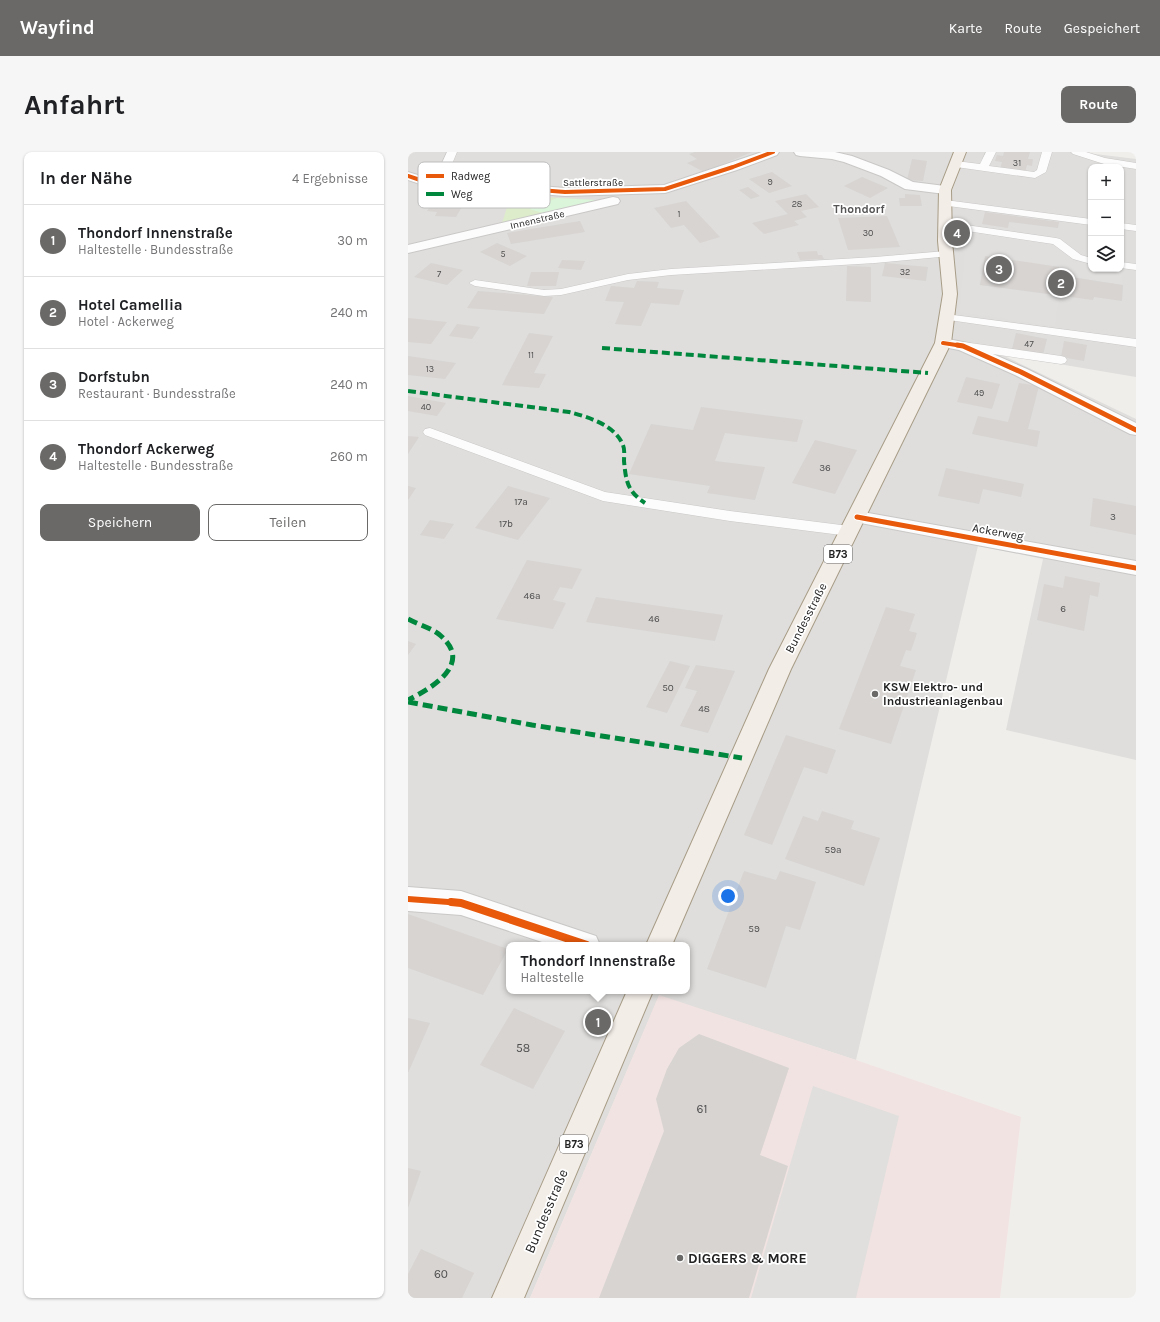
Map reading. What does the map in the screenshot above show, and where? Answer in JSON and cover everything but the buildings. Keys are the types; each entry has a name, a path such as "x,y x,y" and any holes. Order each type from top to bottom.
{"main road":[{"name":"Bundesstraße","path":"660,942 780,669 943,343 950,294 946,254 945,197 958,158"},
{"name":"Bundesstraße","path":"508,1298 639,994"}],"street":[{"name":"Sattlerstraße","path":"550,191 605,193 665,189 733,167 773,152"},
{"path":"800,152 848,159 910,186 945,197"},
{"name":"Sattlerstraße","path":"408,180 418,181"},
{"name":"Innenstraße","path":"408,249 665,189"},
{"path":"943,343 964,346 1021,372 1136,430"},
{"name":"Ackerweg","path":"853,524 1136,568"},
{"path":"408,899 461,903 578,942"}],"lane":[{"path":"448,162 452,152"},
{"path":"983,168 991,152"},
{"path":"958,158 983,168 1035,175 1041,172 1047,152"},
{"path":"1076,152 1104,161 1136,166"},
{"path":"945,197 1088,221"},
{"path":"945,225 1056,241 1078,257 1088,260"},
{"path":"1124,226 1136,228"},
{"path":"475,283 544,293 561,292 628,277 671,272 875,260 946,254"},
{"path":"1124,265 1136,267"},
{"path":"946,317 991,322 1136,344"},
{"path":"964,346 1061,360"},
{"path":"430,432 603,496 730,516 853,524"}],"shaded area":[{"path":"408,152 1079,152 1136,159 1136,377 1000,354 1136,419 1136,760 1006,730 1043,559 978,546 856,1060 659,996 530,1298 408,1298"},
{"path":"956,228 1057,243 1074,261 1088,263 1088,272 1122,272 1122,285 1059,274 1059,266 985,256 979,285 1059,296 1055,326 959,312 965,254"},
{"path":"659,995 856,1060 1021,1117 1000,1298 530,1298"},
{"path":"813,1086 899,1116 856,1298 751,1298"}],"green space":[{"path":"550,197 596,200 502,223 507,208 550,208"},
{"path":"557,198 596,200 543,213 529,209 550,208 550,201"}],"marked path":[{"path":"602,348 928,373"},
{"path":"408,391 569,412 592,419 614,433 619,439 623,446 627,484 633,494 645,503"},
{"path":"408,619 441,636 450,646 453,656 452,665 438,682 428,690 408,700"},
{"path":"408,702 532,725 742,758"}],"cycle path":[{"path":"550,191 634,191 665,189 733,167 773,152"},
{"path":"408,176 418,179"},
{"path":"943,343 963,346 1021,372 1136,430"},
{"path":"857,517 1136,568"},
{"path":"408,899 461,903 578,942"}],"place":[{"name":"Thondorf Ackerweg","path":"957,233"},
{"name":"Dorfstubn","path":"999,269"},
{"name":"Hotel Camellia","path":"1061,283"},
{"name":"KSW Elektro- und Industrieanlagenbau","path":"875,694"},
{"name":"Thondorf Innenstraße","path":"598,1022"},
{"name":"DIGGERS & MORE","path":"680,1258"}],"district":[{"name":"Thondorf","path":"859,209"}]}
